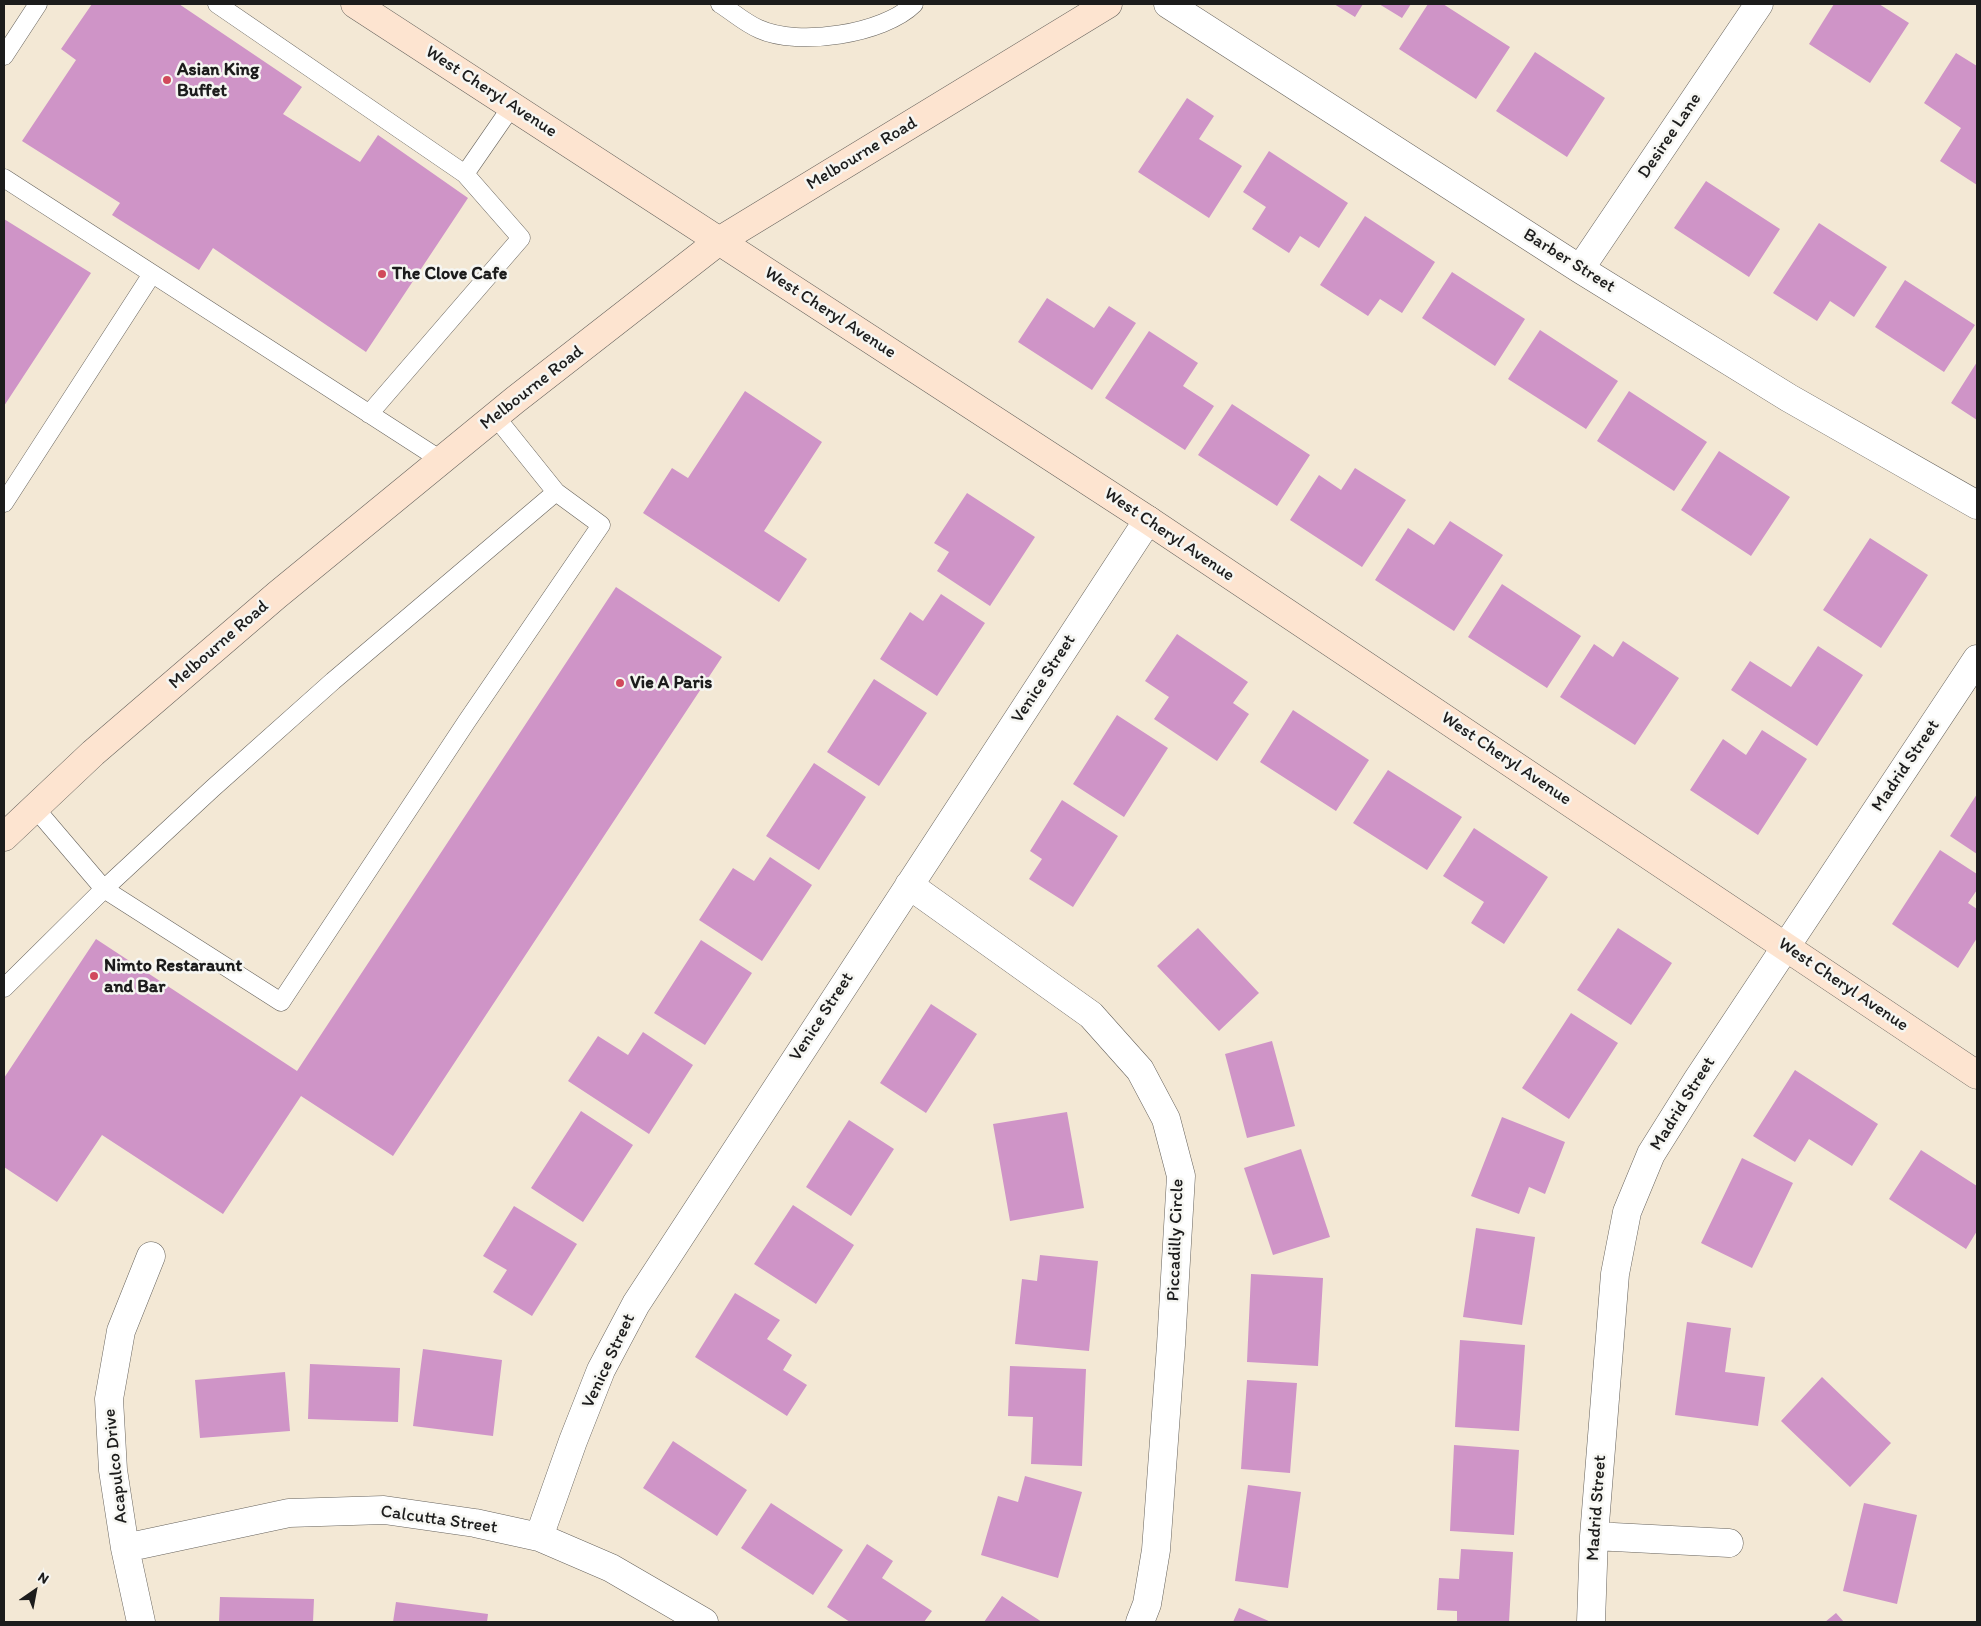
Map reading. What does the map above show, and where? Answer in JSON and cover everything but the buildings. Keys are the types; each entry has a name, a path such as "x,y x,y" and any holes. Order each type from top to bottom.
{"street":[{"name":"West Cheryl Avenue","path":"355,4 1148,520 1977,1075"},
{"name":"Melbourne Road","path":"4,837 94,754 277,595 495,416 720,241 1108,4"},
{"name":"Barber Street","path":"1168,4 1580,269 1789,398 1977,505"},
{"name":"Desiree Lane","path":"1580,269 1759,4"},
{"name":"Venice Street","path":"539,1537 573,1441 601,1370 636,1304 1148,520"},
{"name":"Madrid Street","path":"1591,1622 1594,1536 1614,1274 1627,1212 1651,1154 1698,1079 1977,659"},
{"name":"Piccadilly Circle","path":"909,885 1091,1015 1140,1070 1166,1119 1181,1176 1172,1345 1156,1550 1147,1604 1140,1622"},
{"name":"Acapulco Drive","path":"141,1622 113,1470 110,1400 121,1331 151,1256"},
{"name":"Calcutta Street","path":"126,1548 289,1513 384,1510 475,1522 539,1537 611,1568 704,1622"},
{"path":"1594,1536 1729,1543"}],"lane":[{"path":"4,56 38,4"},
{"path":"218,4 465,174 521,238 369,414"},
{"path":"720,4 759,29 798,38 844,35 906,12 914,4"},
{"path":"465,174 512,106"},
{"path":"4,178 441,460"},
{"path":"4,503 152,274"},
{"path":"35,808 104,889 280,1002 466,721 601,525 556,492 495,416"},
{"path":"4,988 104,889 213,788 333,682 556,492"}],"place":[{"name":"Asian King Buffet","path":"167,80"},
{"name":"The Clove Cafe","path":"382,274"},
{"name":"Vie A Paris","path":"620,683"},
{"name":"Nimto Restaraunt and Bar","path":"94,976"}]}
